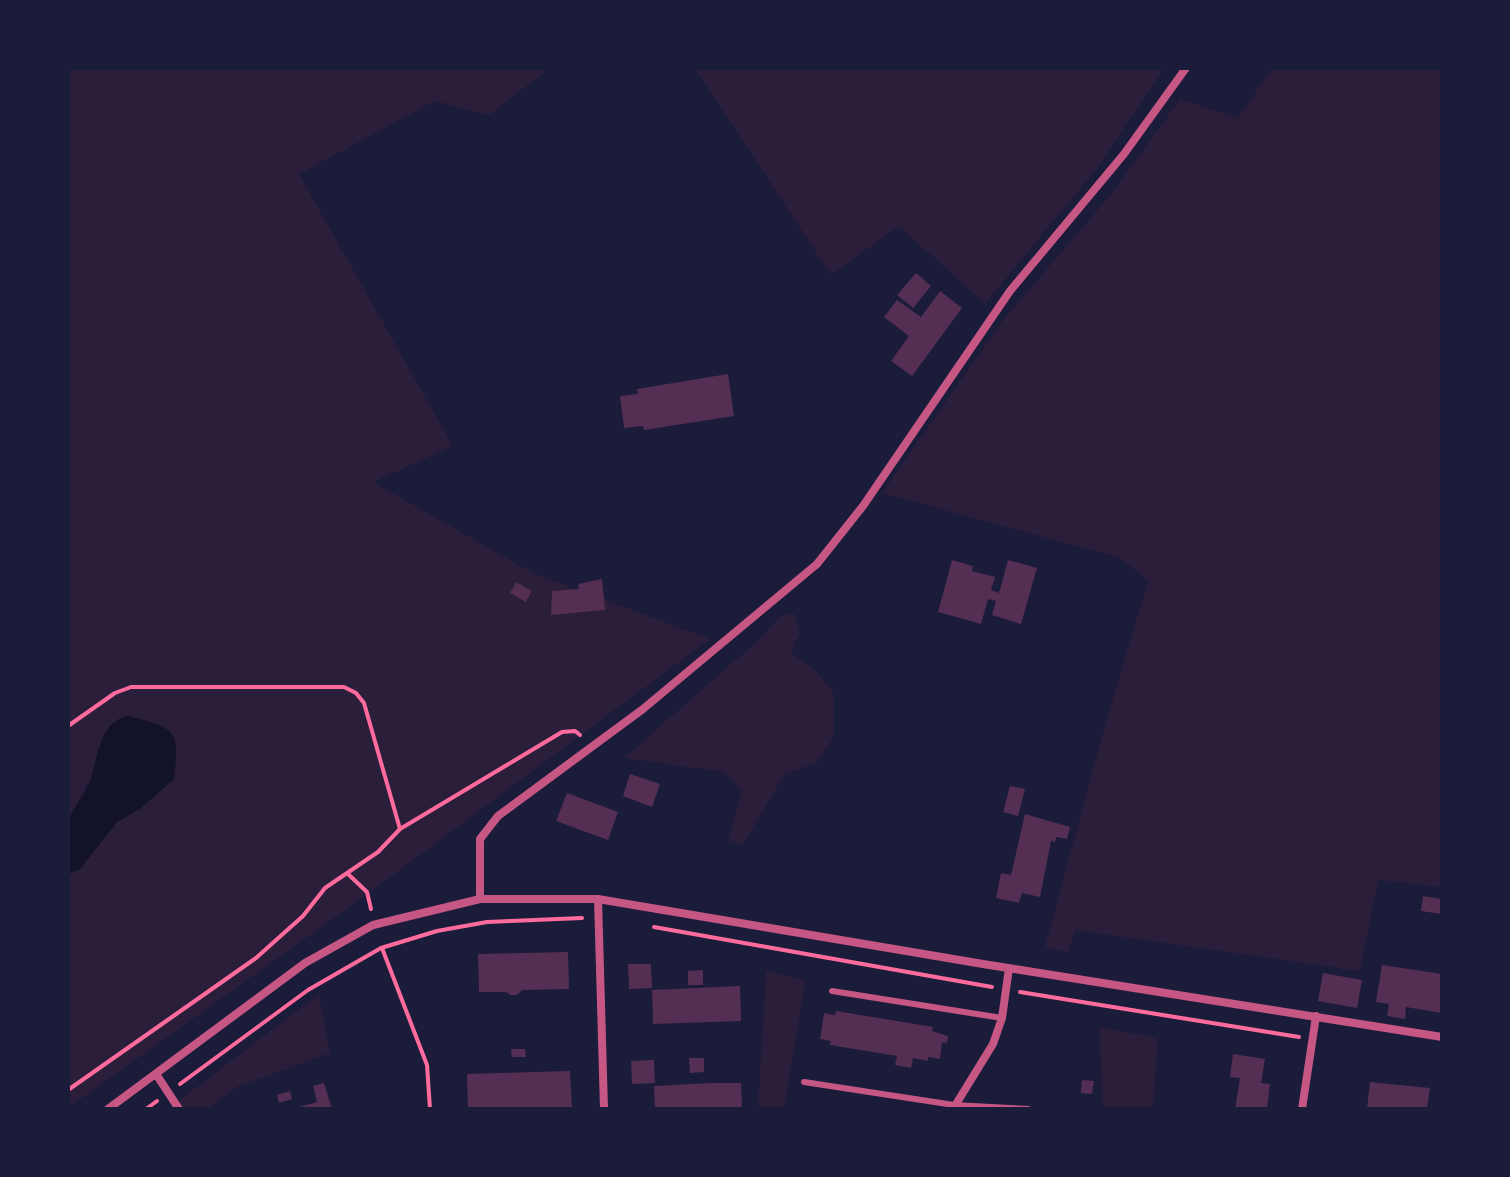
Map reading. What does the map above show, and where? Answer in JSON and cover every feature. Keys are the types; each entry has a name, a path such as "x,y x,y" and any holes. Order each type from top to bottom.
{"street":[{"path":"480,899 480,839 498,816 720,647 817,564 863,506 1010,291 1124,154 1186,68"},
{"path":"108,1109 305,963 373,925 480,899 598,899 1442,1037"},
{"path":"598,899 604,1109"},
{"path":"953,1107 993,1044 1002,1018 1009,968"},
{"path":"1302,1109 1316,1016"},
{"path":"156,1074 179,1109"}],"lane":[{"path":"832,991 1002,1018"},
{"path":"804,1082 953,1107 1028,1109"}],"path":[{"path":"68,726 115,693 131,687 344,687 356,693 364,703 400,829"},
{"path":"68,1090 256,958 303,916 325,888 378,852 400,829 562,732 575,731 596,744"},
{"path":"348,874 367,892 373,925"},
{"path":"146,1109 308,990 381,948 437,931 487,922 599,918"},
{"path":"646,926 1312,1040"},
{"path":"384,955 427,1065 430,1109"}],"shaded area":[{"path":"68,68 550,68 489,115 435,101 299,174 453,446 373,482 533,573 710,639 362,898 68,1108 68,874 80,869 116,822 141,808 98,749 91,779 68,820"},
{"path":"695,68 1164,68 1095,171 985,304 899,226 831,275"},
{"path":"1272,68 1442,68 1442,887 1378,880 1360,971 1075,930 1068,953 1045,947 1148,581 1120,558 882,493 1003,320 1112,193 1180,99 1238,118"},
{"path":"794,613 800,633 791,653 817,672 834,694 834,736 818,762 784,775 743,845 728,840 742,791 724,772 624,758 755,643 781,615"},
{"path":"128,716 156,724 171,733 176,750 174,779 141,808 117,822 80,869 68,874 66,838 69,819 90,781 105,733 118,720"},
{"path":"766,971 806,980 784,1109 758,1109"},
{"path":"319,994 330,1053 237,1087 207,1109 168,1109"},
{"path":"1099,1027 1158,1038 1153,1109 1103,1109"}],"building":[{"path":"916,273 931,286 913,308 897,295"},
{"path":"940,291 962,308 912,376 891,361 909,336 884,317 897,300 921,317"},
{"path":"728,374 734,416 644,430 643,426 624,428 620,396 638,394 637,389"},
{"path":"952,560 973,566 972,571 995,577 991,590 999,593 1008,560 1037,568 1021,624 992,615 996,601 988,599 981,624 938,612"},
{"path":"602,579 605,610 551,615 552,591 579,589 578,584"},
{"path":"516,582 532,591 526,602 510,593"},
{"path":"630,774 660,784 652,807 623,796"},
{"path":"1010,786 1025,789 1018,816 1003,812"},
{"path":"567,793 618,812 608,840 556,821"},
{"path":"1025,814 1070,827 1067,839 1056,837 1055,842 1051,841 1040,897 1022,893 1019,903 996,898 1001,873 1011,875"},
{"path":"1423,896 1442,899 1442,914 1421,911"},
{"path":"568,952 569,989 522,990 517,995 479,992 478,954"},
{"path":"628,964 651,964 652,988 629,989"},
{"path":"1382,965 1442,974 1442,1013 1406,1007 1405,1019 1387,1016 1389,1004 1376,1002"},
{"path":"703,970 703,985 688,985 688,971"},
{"path":"1323,973 1362,980 1357,1008 1318,1001"},
{"path":"740,986 741,1021 653,1024 652,990"},
{"path":"836,1011 933,1027 932,1031 948,1036 947,1043 942,1042 940,1059 928,1057 928,1061 913,1058 911,1068 895,1065 897,1056 830,1045 831,1041 820,1039 824,1013 835,1015"},
{"path":"511,1049 525,1049 526,1057 512,1057"},
{"path":"1233,1054 1265,1059 1261,1083 1270,1084 1267,1109 1235,1109 1240,1078 1230,1077"},
{"path":"689,1058 704,1058 704,1072 690,1073"},
{"path":"654,1060 655,1083 632,1084 631,1061"},
{"path":"570,1071 572,1109 468,1109 467,1074"},
{"path":"1082,1080 1094,1081 1092,1094 1081,1093"},
{"path":"1370,1082 1430,1088 1427,1109 1367,1109"},
{"path":"324,1083 332,1109 292,1109 317,1102 313,1086"},
{"path":"741,1083 742,1109 655,1109 654,1086"},
{"path":"290,1091 292,1099 279,1103 277,1095"}]}
